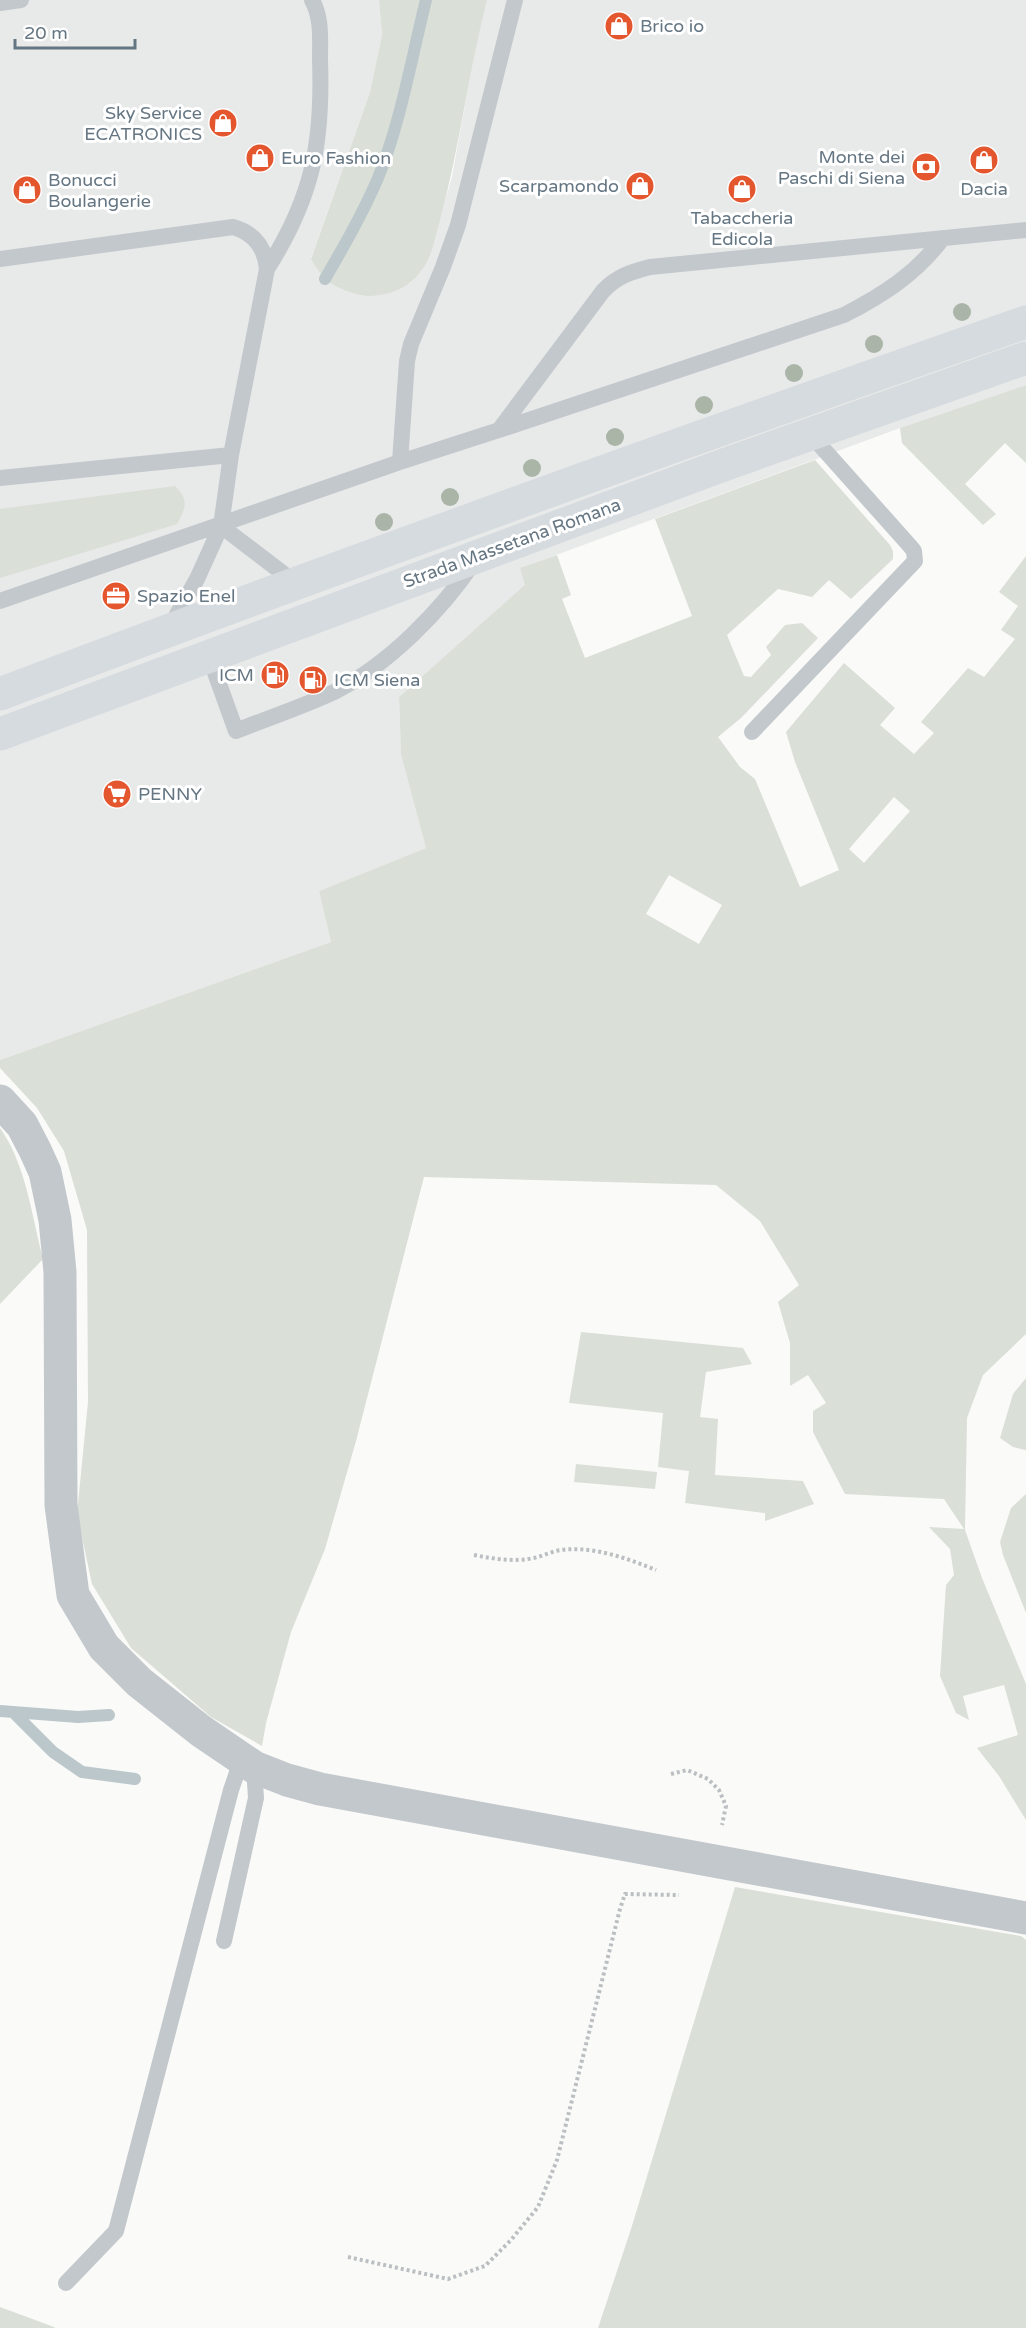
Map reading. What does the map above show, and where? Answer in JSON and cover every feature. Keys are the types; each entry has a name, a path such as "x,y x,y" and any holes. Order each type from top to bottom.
{"main road":[{"name":"Strada Massetana Romana","path":"0,694 168,630 706,434 1026,322"},
{"name":"Strada Massetana Romana","path":"0,734 810,434 1026,358"}],"street":[{"path":"0,1101 22,1125 35,1150 45,1172 55,1220 60,1272 61,1505 73,1595 104,1647 139,1682 201,1731 248,1762 287,1780 320,1789 1026,1918"}],"lane":[{"path":"0,3 21,0"},
{"path":"267,269 294,222 309,183 317,147 322,101 319,19 312,0"},
{"path":"400,462 407,361 411,344 455,233 515,0"},
{"path":"0,259 233,227 241,229 259,243 266,258 267,269 231,455 221,526 197,579 168,630"},
{"path":"499,430 603,291 615,279 629,272 650,267 1026,230"},
{"path":"0,601 400,462 812,328 844,315 880,296 902,281 928,258 943,238"},
{"path":"752,732 912,567 915,561 914,551 910,546 810,434"},
{"path":"0,478 231,455"},
{"path":"221,526 297,584"},
{"path":"209,656 236,731 334,692 362,674 402,643 432,614 462,580 478,556"},
{"path":"224,1941 256,1798 248,1762"},
{"path":"66,2283 116,2231 219,1833 248,1762"}],"path":[{"path":"474,1555 503,1560 534,1558 560,1550 587,1550 623,1557 656,1570"},
{"path":"671,1774 687,1770 708,1779 719,1790 723,1798 726,1806 710,1859"},
{"path":"348,2258 447,2279 485,2266 511,2240 538,2207 557,2160 625,1894 685,1896"}],"shaded area":[{"path":"0,0 379,0 382,35 370,92 311,258 409,284 422,270 432,245 452,177 478,33 487,0 1026,0 1026,385 900,428 521,568 526,585 399,697 401,755 426,848 319,891 331,942 0,1060"},
{"path":"379,0 487,0 453,165 431,253 425,266 405,286 385,294 365,296 333,285 324,278 311,259 370,92 382,35"},
{"path":"1026,385 1026,463 1005,443 965,484 996,514 983,525 902,443 900,428"},
{"path":"815,460 893,551 893,559 851,599 829,580 812,597 778,589 727,635 744,676 751,677 771,655 766,647 785,625 802,623 818,638 741,718 718,737 740,767 755,779 800,887 839,870 795,762 786,732 844,663 895,708 880,725 914,754 934,733 921,722 968,668 984,677 1015,639 1001,630 1018,606 999,592 1026,556 1026,1334 983,1375 967,1418 965,1530 982,1578 1026,1684 1026,1820 999,1776 977,1748 1018,1735 1004,1685 963,1696 969,1720 956,1713 940,1676 946,1585 954,1575 950,1549 929,1527 964,1529 944,1499 845,1494 813,1432 813,1411 826,1403 808,1375 790,1386 790,1343 778,1302 799,1285 760,1221 716,1185 424,1177 356,1441 325,1549 291,1632 262,1746 211,1717 131,1648 92,1584 77,1514 88,1402 87,1230 64,1151 37,1108 0,1068 0,1060 331,942 319,891 426,848 401,755 399,697 525,585 520,568 557,555 571,595 562,599 585,658 692,616 655,519","holes":["894,797 910,811 864,863 849,849","669,875 722,905 699,944 646,914"]},
{"path":"175,486 185,504 177,524 0,578 0,509"},
{"path":"0,1128 9,1142 22,1174 43,1259 0,1304"},
{"path":"581,1332 743,1348 752,1364 706,1372 700,1417 718,1419 715,1475 803,1481 814,1504 765,1521 765,1513 685,1503 689,1471 658,1467 663,1413 569,1403"},
{"path":"1026,1378 1025,1450 1013,1447 1000,1438 1013,1394"},
{"path":"576,1464 657,1472 655,1489 574,1482"},
{"path":"1026,1494 1026,1613 1000,1542 1011,1508"},
{"path":"735,1887 1021,1936 1026,1940 1026,2328 598,2328 631,2229"},
{"path":"0,2307 54,2327 55,2328 0,2328"}],"waterway":[{"path":"325,279 366,204 386,157 426,0"},
{"path":"0,1711 78,1717 109,1715"},
{"path":"15,1714 53,1752 82,1772 135,1779"}],"place":[{"name":"Brico io","path":"619,26"},
{"name":"Sky Service ECATRONICS","path":"223,123"},
{"name":"Euro Fashion","path":"260,158"},
{"name":"Dacia","path":"984,160"},
{"name":"Monte dei Paschi di Siena","path":"926,167"},
{"name":"Scarpamondo","path":"640,186"},
{"name":"Tabaccheria Edicola","path":"742,189"},
{"name":"Bonucci Boulangerie","path":"27,190"},
{"name":"Spazio Enel","path":"116,596"},
{"name":"ICM","path":"275,675"},
{"name":"ICM Siena","path":"313,680"},
{"name":"PENNY","path":"117,794"}]}
